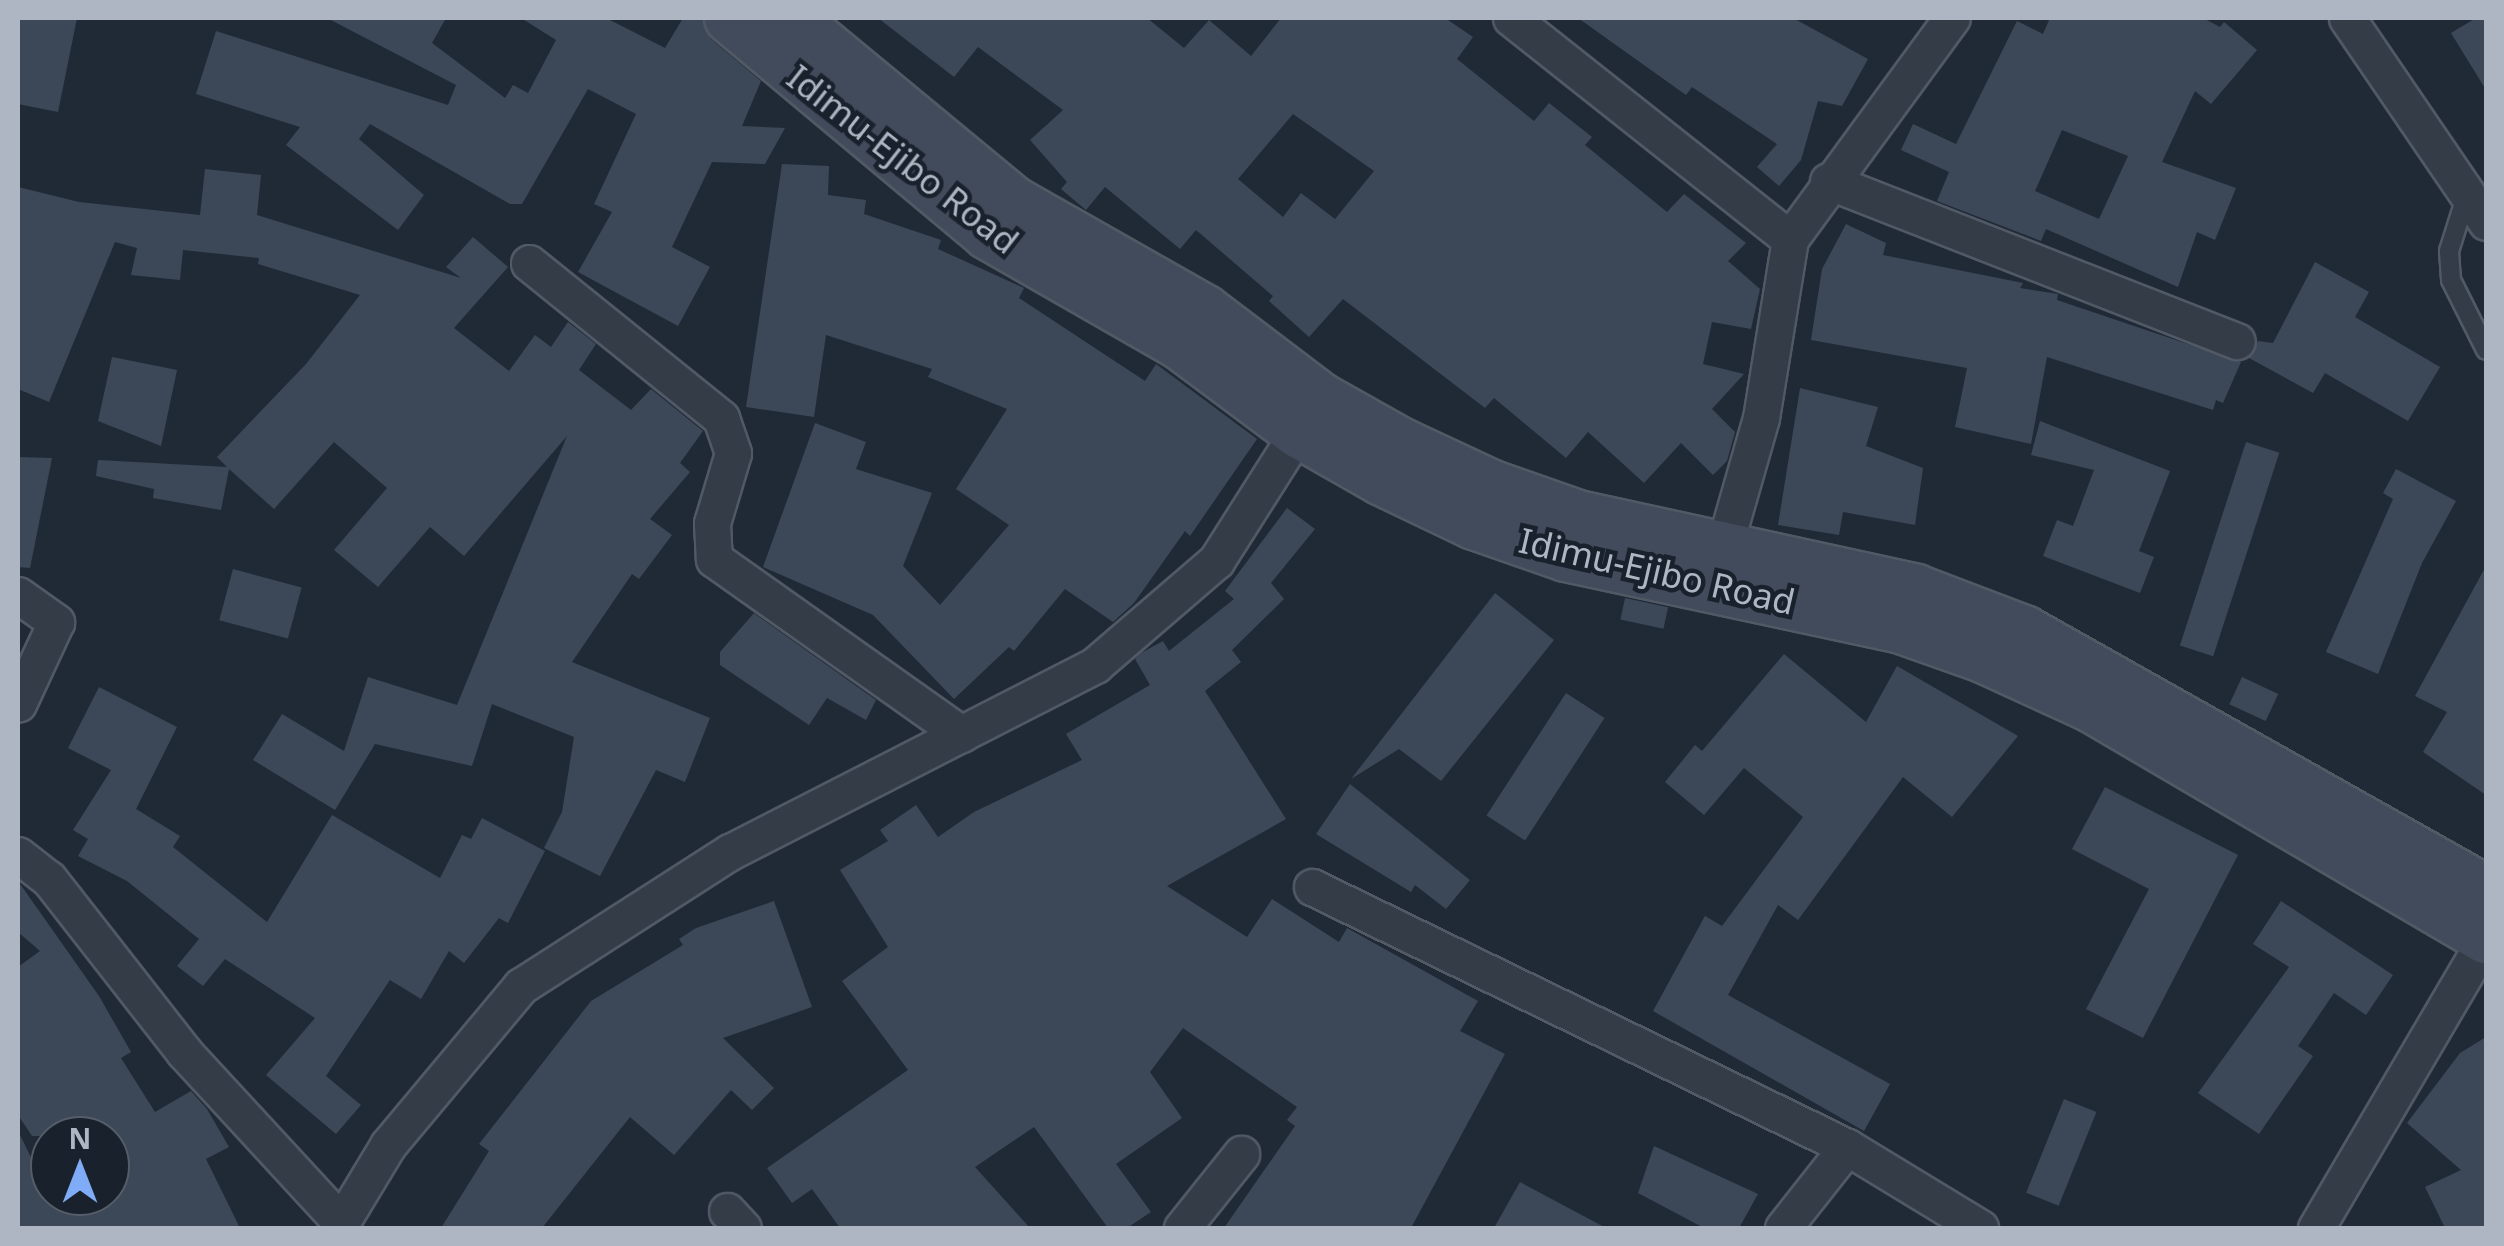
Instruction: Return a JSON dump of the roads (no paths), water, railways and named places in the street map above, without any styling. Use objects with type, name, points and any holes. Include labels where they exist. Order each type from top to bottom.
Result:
[{"type":"main road","name":"Idimu-Ejibo Road","points":[[730,18],[988,234],[1180,344],[1298,432],[1474,524],[1566,556],[1898,627],[1982,657],[2092,707],[2486,938]]},
{"type":"main road","name":"Idimu-Ejibo Road","points":[[791,18],[1012,200],[1204,310],[1320,398],[1369,425],[1490,485],[1578,516],[1916,590],[2024,631],[2486,891]]},
{"type":"street","points":[[1511,18],[1790,239]]},
{"type":"street","points":[[1724,547],[1761,418],[1790,239],[1828,181],[1952,18]]},
{"type":"street","points":[[2347,18],[2477,208]]},
{"type":"street","points":[[1828,181],[2236,341]]},
{"type":"street","points":[[529,263],[722,418],[733,453],[712,523],[714,559],[961,734]]},
{"type":"street","points":[[18,855],[50,879],[184,1052],[340,1225],[388,1145],[521,986],[730,852],[1094,665],[1216,561],[1298,432]]},
{"type":"street","points":[[18,595],[56,622],[18,704]]},
{"type":"street","points":[[1312,886],[1847,1148],[1980,1228]]},
{"type":"street","points":[[2331,1221],[2486,938]]},
{"type":"street","points":[[1783,1228],[1847,1148]]},
{"type":"street","points":[[1182,1228],[1241,1154]]},
{"type":"lane","points":[[2477,208],[2449,251],[2452,280],[2486,350]]}]
